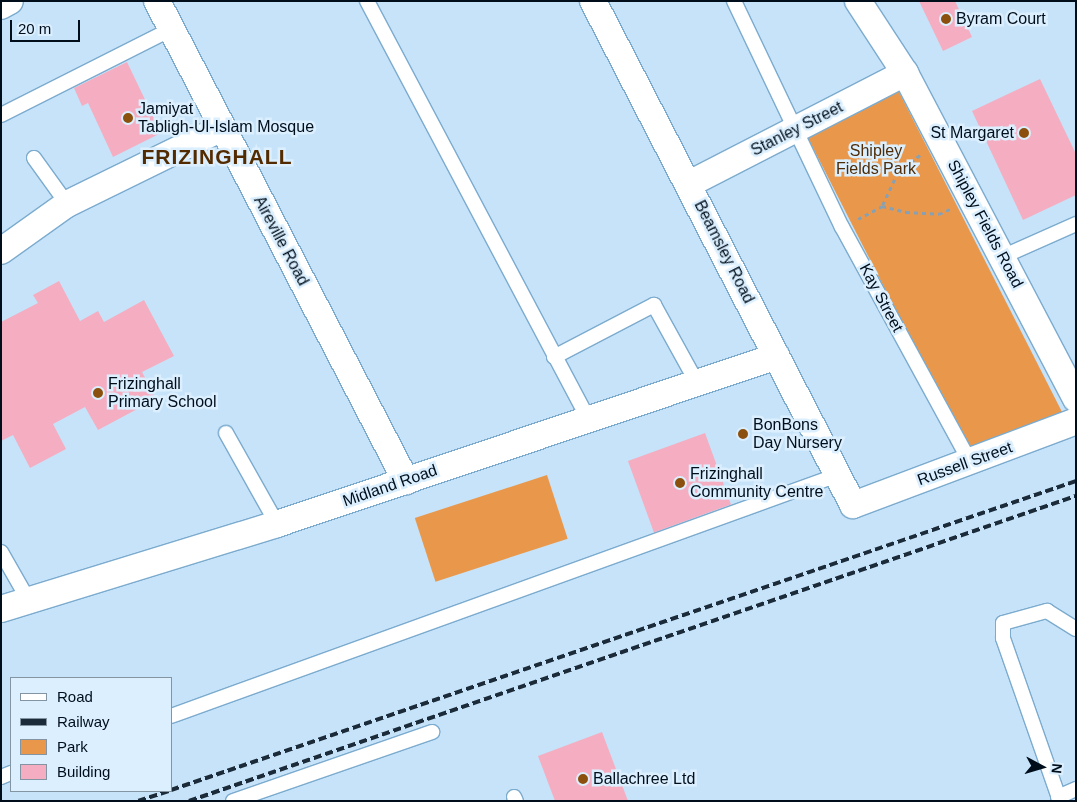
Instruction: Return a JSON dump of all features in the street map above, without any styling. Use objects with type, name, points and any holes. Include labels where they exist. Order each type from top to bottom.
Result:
[{"type":"street","points":[[1,6],[10,1]]},
{"type":"street","name":"Aireville Road","points":[[157,1],[406,481]]},
{"type":"street","name":"Beamsley Road","points":[[593,1],[853,504]]},
{"type":"street","name":"Shipley Fields Road","points":[[858,1],[905,73],[1004,256],[1076,399]]},
{"type":"street","name":"Stanley Street","points":[[689,184],[905,73]]},
{"type":"street","points":[[1,250],[67,204],[222,128]]},
{"type":"street","name":"Midland Road","points":[[1,609],[277,524],[777,356]]},
{"type":"street","name":"Russell Street","points":[[853,504],[971,464],[1076,421]]},
{"type":"lane","points":[[367,1],[588,419]]},
{"type":"lane","name":"Kay Street","points":[[734,1],[842,227],[971,464]]},
{"type":"lane","points":[[1,115],[171,29]]},
{"type":"lane","points":[[34,158],[67,204]]},
{"type":"lane","points":[[1004,256],[1076,224]]},
{"type":"lane","points":[[554,357],[654,304],[697,383]]},
{"type":"lane","points":[[226,434],[277,524]]},
{"type":"lane","points":[[172,716],[838,475]]},
{"type":"lane","points":[[1,552],[29,601]]},
{"type":"lane","points":[[1076,629],[1047,611],[1003,622],[1003,638],[1059,799],[1076,789]]},
{"type":"lane","points":[[233,801],[432,732]]},
{"type":"path","points":[[882,206],[898,172],[940,140]]},
{"type":"path","points":[[842,227],[882,206],[939,214],[972,200]]},
{"type":"green space","name":"Shipley Fields Park","points":[[898,90],[1063,413],[972,460],[807,136]]},
{"type":"green space","points":[[547,475],[568,539],[436,582],[415,518]]},
{"type":"building","name":"Byram Court","points":[[919,1],[955,1],[972,37],[943,51]]},
{"type":"building","name":"Jamiyat Tabligh-Ul-Islam Mosque","points":[[127,62],[161,133],[113,157],[88,103],[82,106],[74,88]]},
{"type":"building","name":"St Margaret","points":[[1040,79],[1076,154],[1076,195],[1023,220],[972,111]]},
{"type":"building","points":[[59,281],[80,321],[98,311],[104,322],[144,300],[174,356],[142,372],[156,399],[98,430],[85,407],[53,424],[66,449],[30,468],[13,435],[1,441],[1,322],[38,303],[33,295]]},
{"type":"building","name":"Frizinghall Community Centre","points":[[705,433],[731,504],[654,532],[628,461]]},
{"type":"building","name":"Ballachree Ltd","points":[[602,732],[628,801],[555,801],[538,756]]},
{"type":"railway","points":[[172,790],[1076,481]]},
{"type":"railway","points":[[189,801],[1076,496]]},
{"type":"railway","points":[[138,801],[166,792]]},
{"type":"place","name":"Byram Court","points":[[946,19]]},
{"type":"place","name":"Jamiyat Tabligh-Ul-Islam Mosque","points":[[128,118]]},
{"type":"place","name":"St Margaret","points":[[1024,133]]},
{"type":"place","name":"Frizinghall Primary School","points":[[98,393]]},
{"type":"place","name":"BonBons Day Nursery","points":[[743,434]]},
{"type":"place","name":"Frizinghall Community Centre","points":[[680,483]]},
{"type":"place","name":"Ballachree Ltd","points":[[583,779]]},
{"type":"district","name":"FRIZINGHALL","points":[[217,157]]}]
